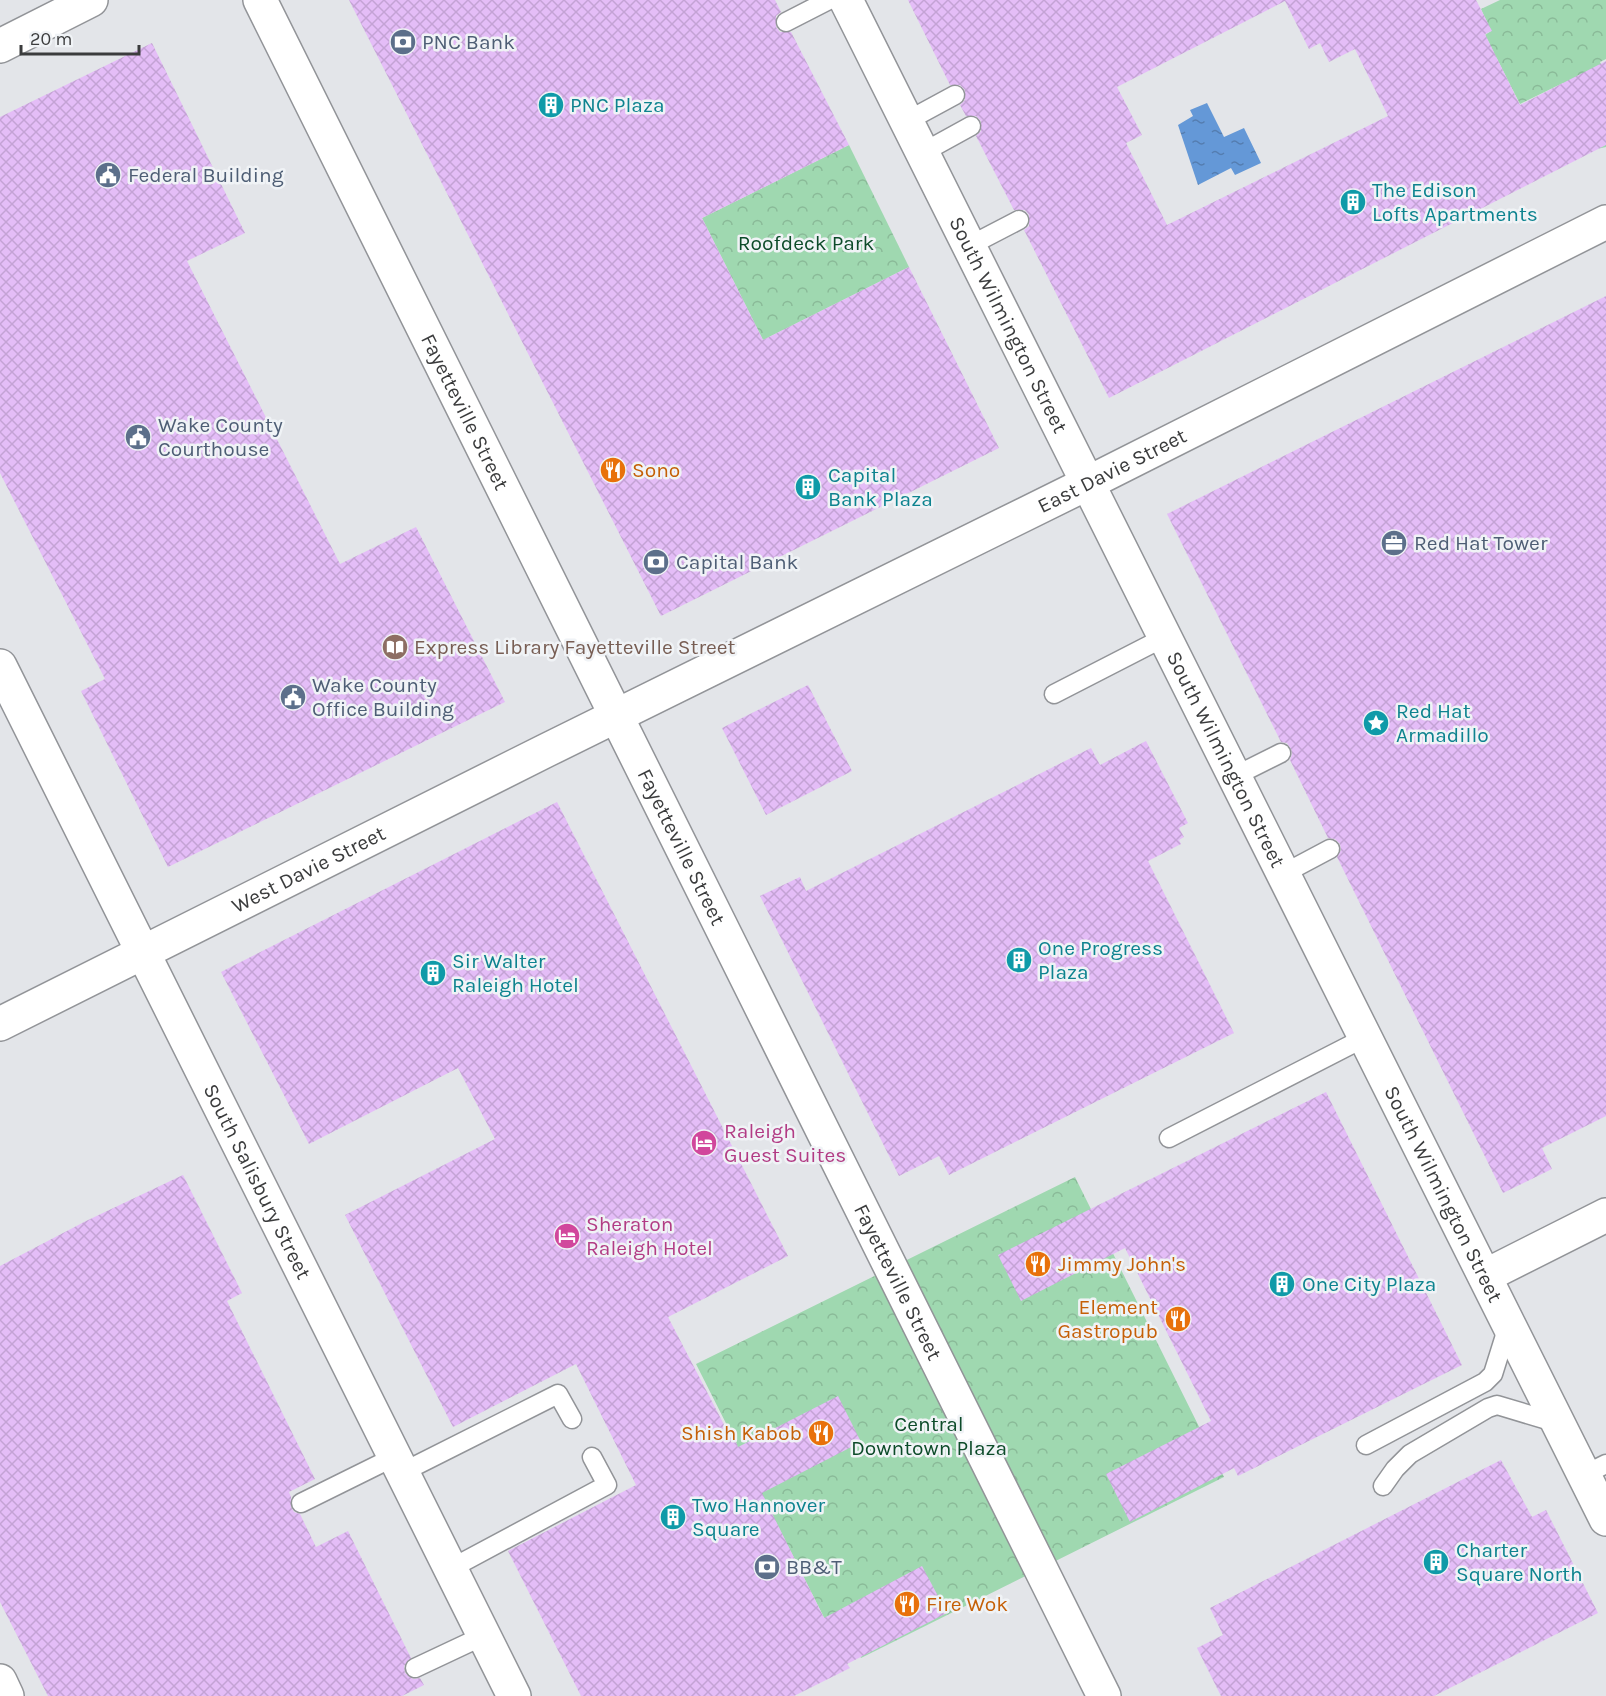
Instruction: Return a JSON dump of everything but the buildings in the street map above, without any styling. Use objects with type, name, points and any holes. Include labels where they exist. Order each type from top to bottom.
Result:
[{"type":"street","points":[[0,46],[90,0]]},
{"type":"street","name":"Fayetteville Street","points":[[260,0],[1104,1696]]},
{"type":"street","name":"South Wilmington Street","points":[[846,0],[1557,1423],[1595,1470],[1606,1519]]},
{"type":"street","name":"East Davie Street","points":[[616,717],[1606,222]]},
{"type":"street","name":"South Salisbury Street","points":[[0,666],[513,1696]]},
{"type":"street","name":"West Davie Street","points":[[0,1024],[616,717]]},
{"type":"street","points":[[1485,1276],[1606,1215]]},
{"type":"street","points":[[0,1682],[8,1696]]},
{"type":"lane","points":[[786,22],[829,0]]},
{"type":"lane","points":[[907,121],[955,95]]},
{"type":"lane","points":[[922,153],[971,126]]},
{"type":"lane","points":[[969,246],[1019,220]]},
{"type":"lane","points":[[1053,694],[1165,638]]},
{"type":"lane","points":[[1237,779],[1283,757]]},
{"type":"lane","points":[[1283,874],[1330,849]]},
{"type":"lane","points":[[1169,1138],[1364,1038]]},
{"type":"lane","points":[[1366,1445],[1485,1382],[1493,1374],[1508,1323]]},
{"type":"lane","points":[[301,1503],[398,1465],[558,1394],[572,1419]]},
{"type":"lane","points":[[1383,1486],[1395,1468],[1410,1454],[1488,1408],[1497,1405],[1557,1423]]},
{"type":"lane","points":[[450,1569],[607,1485],[592,1457]]},
{"type":"lane","points":[[416,1668],[483,1636]]},
{"type":"green space","points":[[1500,0],[1606,0],[1606,59],[1600,62],[1606,73],[1606,147],[1597,149],[1563,83],[1520,104],[1485,35],[1491,31],[1481,9]]},
{"type":"green space","name":"Roofdeck Park","points":[[849,145],[909,267],[763,340],[702,218]]},
{"type":"green space","name":"Central Downtown Plaza","points":[[1075,1177],[1224,1477],[861,1658],[854,1645],[841,1651],[696,1364]]},
{"type":"water","points":[[1207,103],[1224,137],[1244,128],[1261,163],[1235,175],[1231,168],[1198,185],[1178,125],[1193,116],[1190,110]]},
{"type":"place","name":"PNC Bank","points":[[403,42]]},
{"type":"place","name":"PNC Plaza","points":[[551,105]]},
{"type":"place","name":"Federal Building","points":[[108,175]]},
{"type":"place","name":"The Edison Lofts Apartments","points":[[1353,202]]},
{"type":"place","name":"Wake County Courthouse","points":[[138,437]]},
{"type":"place","name":"Sono","points":[[613,470]]},
{"type":"place","name":"Capital Bank Plaza","points":[[808,487]]},
{"type":"place","name":"Red Hat Tower","points":[[1394,543]]},
{"type":"place","name":"Capital Bank","points":[[656,562]]},
{"type":"place","name":"Express Library Fayetteville Street","points":[[395,647]]},
{"type":"place","name":"Wake County Office Building","points":[[293,697]]},
{"type":"place","name":"Red Hat Armadillo","points":[[1376,723]]},
{"type":"place","name":"One Progress Plaza","points":[[1019,960]]},
{"type":"place","name":"Sir Walter Raleigh Hotel","points":[[433,973]]},
{"type":"place","name":"Raleigh Guest Suites","points":[[704,1143]]},
{"type":"place","name":"Sheraton Raleigh Hotel","points":[[567,1236]]},
{"type":"place","name":"Jimmy John's","points":[[1038,1264]]},
{"type":"place","name":"One City Plaza","points":[[1282,1284]]},
{"type":"place","name":"Element Gastropub","points":[[1178,1319]]},
{"type":"place","name":"Shish Kabob","points":[[821,1433]]},
{"type":"place","name":"Two Hannover Square","points":[[673,1517]]},
{"type":"place","name":"Charter Square North","points":[[1436,1562]]},
{"type":"place","name":"BB&T","points":[[767,1567]]},
{"type":"place","name":"Fire Wok","points":[[907,1604]]}]
